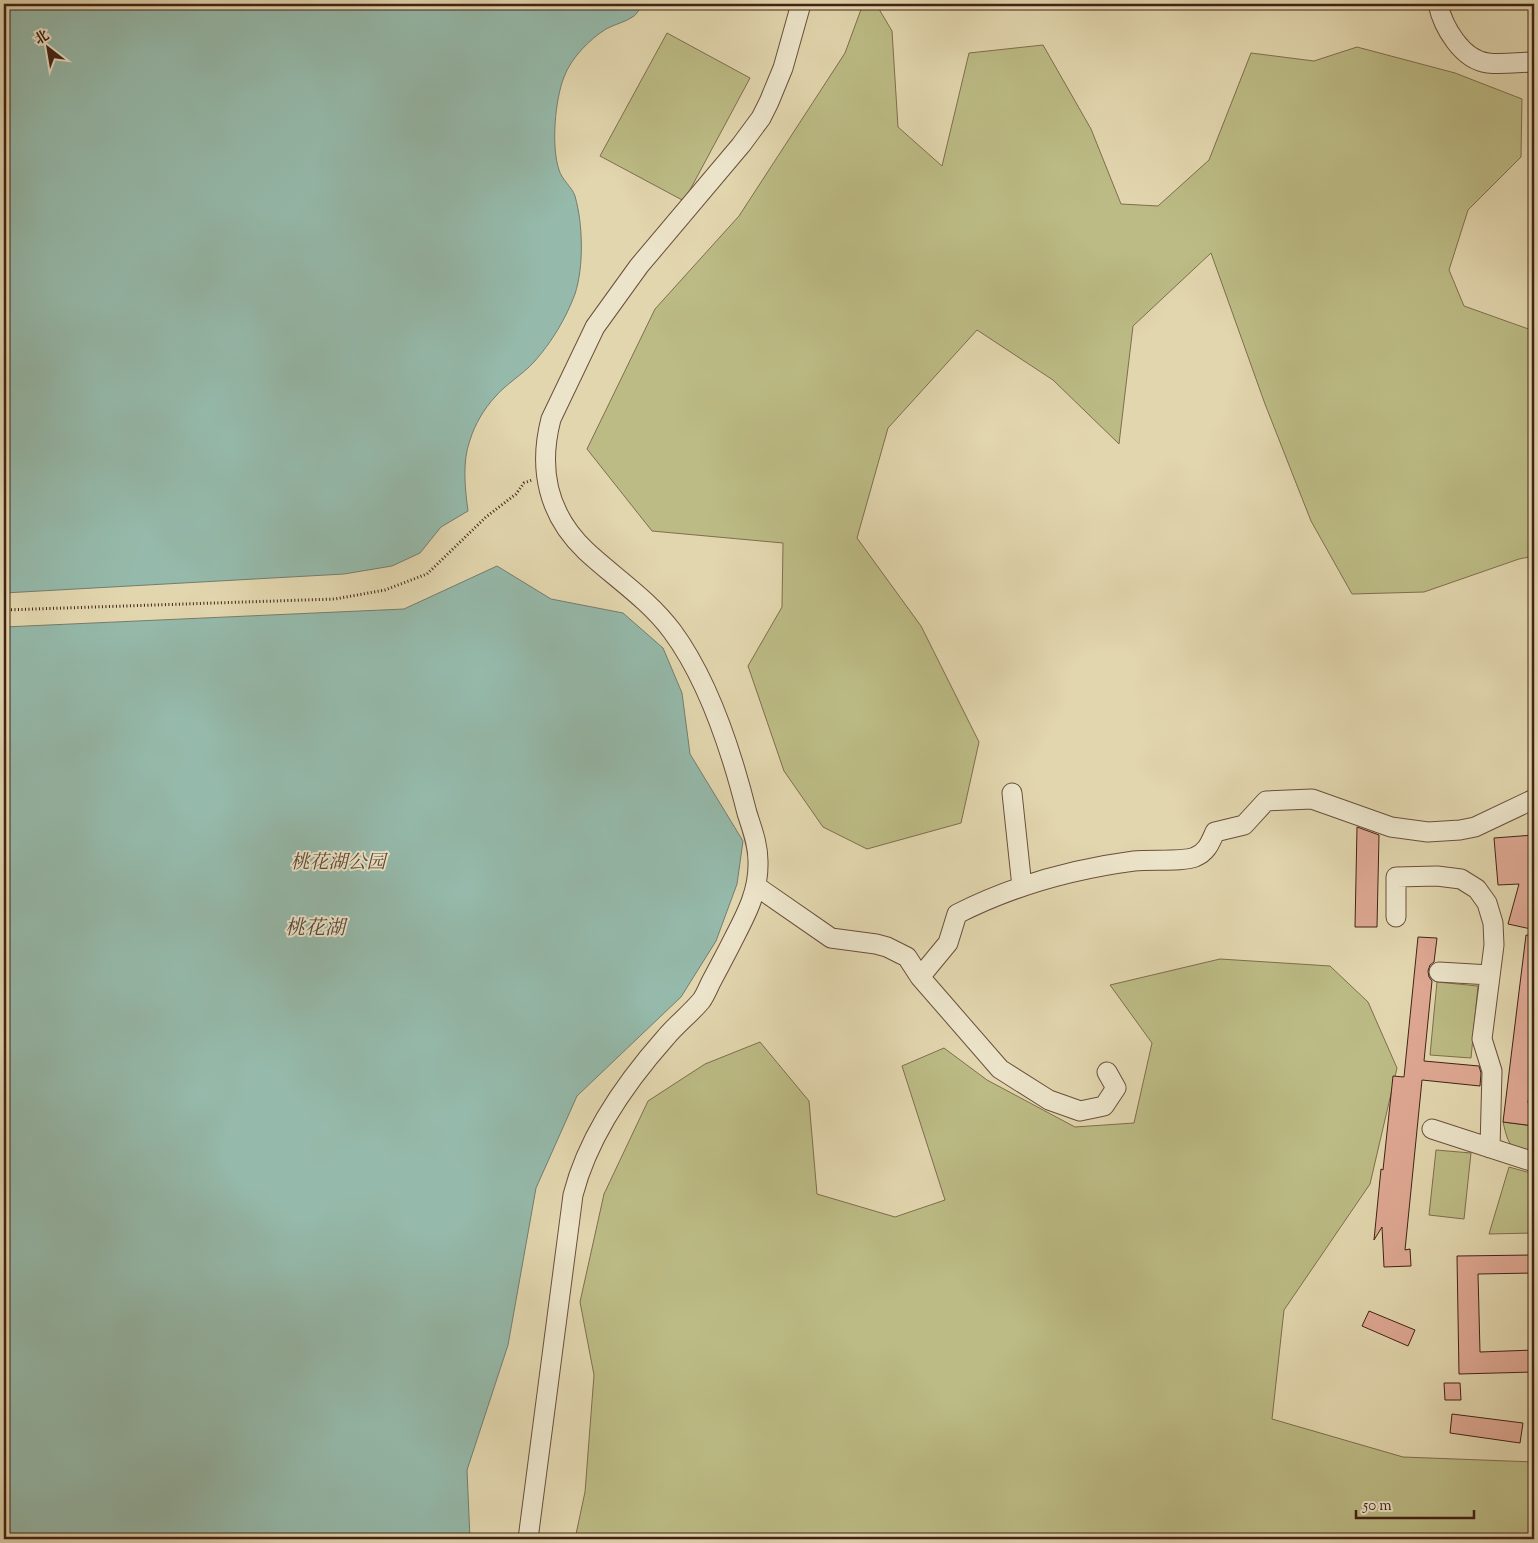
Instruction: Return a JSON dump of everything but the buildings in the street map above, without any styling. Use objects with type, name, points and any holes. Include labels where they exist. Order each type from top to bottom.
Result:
[{"type":"street","points":[[528,1539],[573,1195],[582,1163],[630,1082],[666,1037],[702,1000],[750,908],[756,886],[758,861],[757,848],[734,762],[695,669],[681,644],[655,611],[576,540],[558,514],[547,483],[545,451],[551,419],[595,327],[639,266],[741,146],[761,118],[777,85],[801,4]]},
{"type":"street","points":[[1438,4],[1444,24],[1450,35],[1466,52],[1486,63],[1534,62]]},
{"type":"street","points":[[1012,793],[1022,887]]},
{"type":"street","points":[[920,976],[948,943],[956,914],[985,900],[1059,876],[1135,861],[1193,858],[1206,851],[1215,832],[1244,825],[1266,801],[1312,799],[1391,826],[1428,832],[1452,831],[1475,827],[1534,799]]},
{"type":"street","points":[[1396,917],[1396,878],[1437,876],[1461,879],[1476,889],[1487,903],[1493,923],[1494,945],[1482,1039],[1492,1071],[1490,1148]]},
{"type":"street","points":[[756,886],[831,938],[876,944],[897,951],[907,957],[920,976],[1000,1070],[1049,1100],[1080,1111],[1104,1106],[1116,1088],[1106,1072]]},
{"type":"street","points":[[1440,972],[1490,975]]},
{"type":"street","points":[[1432,1129],[1534,1162]]},
{"type":"path","points":[[4,610],[335,600],[385,590],[427,574],[486,517],[516,494],[524,483],[536,479],[547,483]]},
{"type":"shaded area","points":[[863,4],[876,4],[892,31],[898,127],[942,166],[969,53],[1043,45],[1091,129],[1121,204],[1158,206],[1209,160],[1251,53],[1314,61],[1357,47],[1455,73],[1522,99],[1521,157],[1468,210],[1449,270],[1464,306],[1534,331],[1534,556],[1519,559],[1424,592],[1352,594],[1311,521],[1265,404],[1211,253],[1133,326],[1119,444],[1053,380],[977,330],[888,428],[857,538],[921,626],[979,742],[961,823],[867,849],[823,827],[784,771],[748,666],[782,607],[783,543],[652,531],[587,449],[655,309],[739,216],[845,53]]},
{"type":"shaded area","points":[[667,33],[750,78],[684,201],[600,156]]},
{"type":"shaded area","points":[[1220,959],[1330,966],[1368,1002],[1397,1068],[1370,1184],[1284,1310],[1272,1419],[1403,1457],[1534,1462],[1534,1539],[575,1539],[585,1492],[594,1375],[580,1302],[604,1194],[648,1101],[705,1064],[760,1042],[809,1101],[817,1194],[895,1217],[945,1200],[902,1066],[944,1048],[987,1080],[1075,1127],[1134,1123],[1152,1043],[1110,985]]},
{"type":"shaded area","points":[[1437,982],[1478,986],[1471,1058],[1430,1055]]},
{"type":"shaded area","points":[[1503,1122],[1534,1126],[1534,1156],[1520,1151],[1509,1142]]},
{"type":"shaded area","points":[[1436,1150],[1471,1153],[1464,1219],[1429,1215]]},
{"type":"shaded area","points":[[1509,1167],[1534,1174],[1534,1233],[1489,1234]]},
{"type":"water","points":[[4,4],[642,4],[634,16],[606,29],[576,56],[564,77],[558,98],[555,123],[557,160],[560,174],[575,196],[580,219],[581,258],[575,294],[558,330],[541,354],[529,367],[499,392],[477,423],[467,448],[465,466],[468,511],[441,527],[420,553],[392,566],[344,574],[4,593]]},
{"type":"water","name":"桃花湖","points":[[497,566],[551,599],[623,613],[663,648],[682,693],[690,754],[743,841],[737,884],[716,941],[681,997],[577,1096],[536,1188],[508,1345],[467,1470],[470,1539],[4,1539],[4,627],[404,609]]},
{"type":"park label","name":"桃花湖公园","points":[[338,861]]}]
